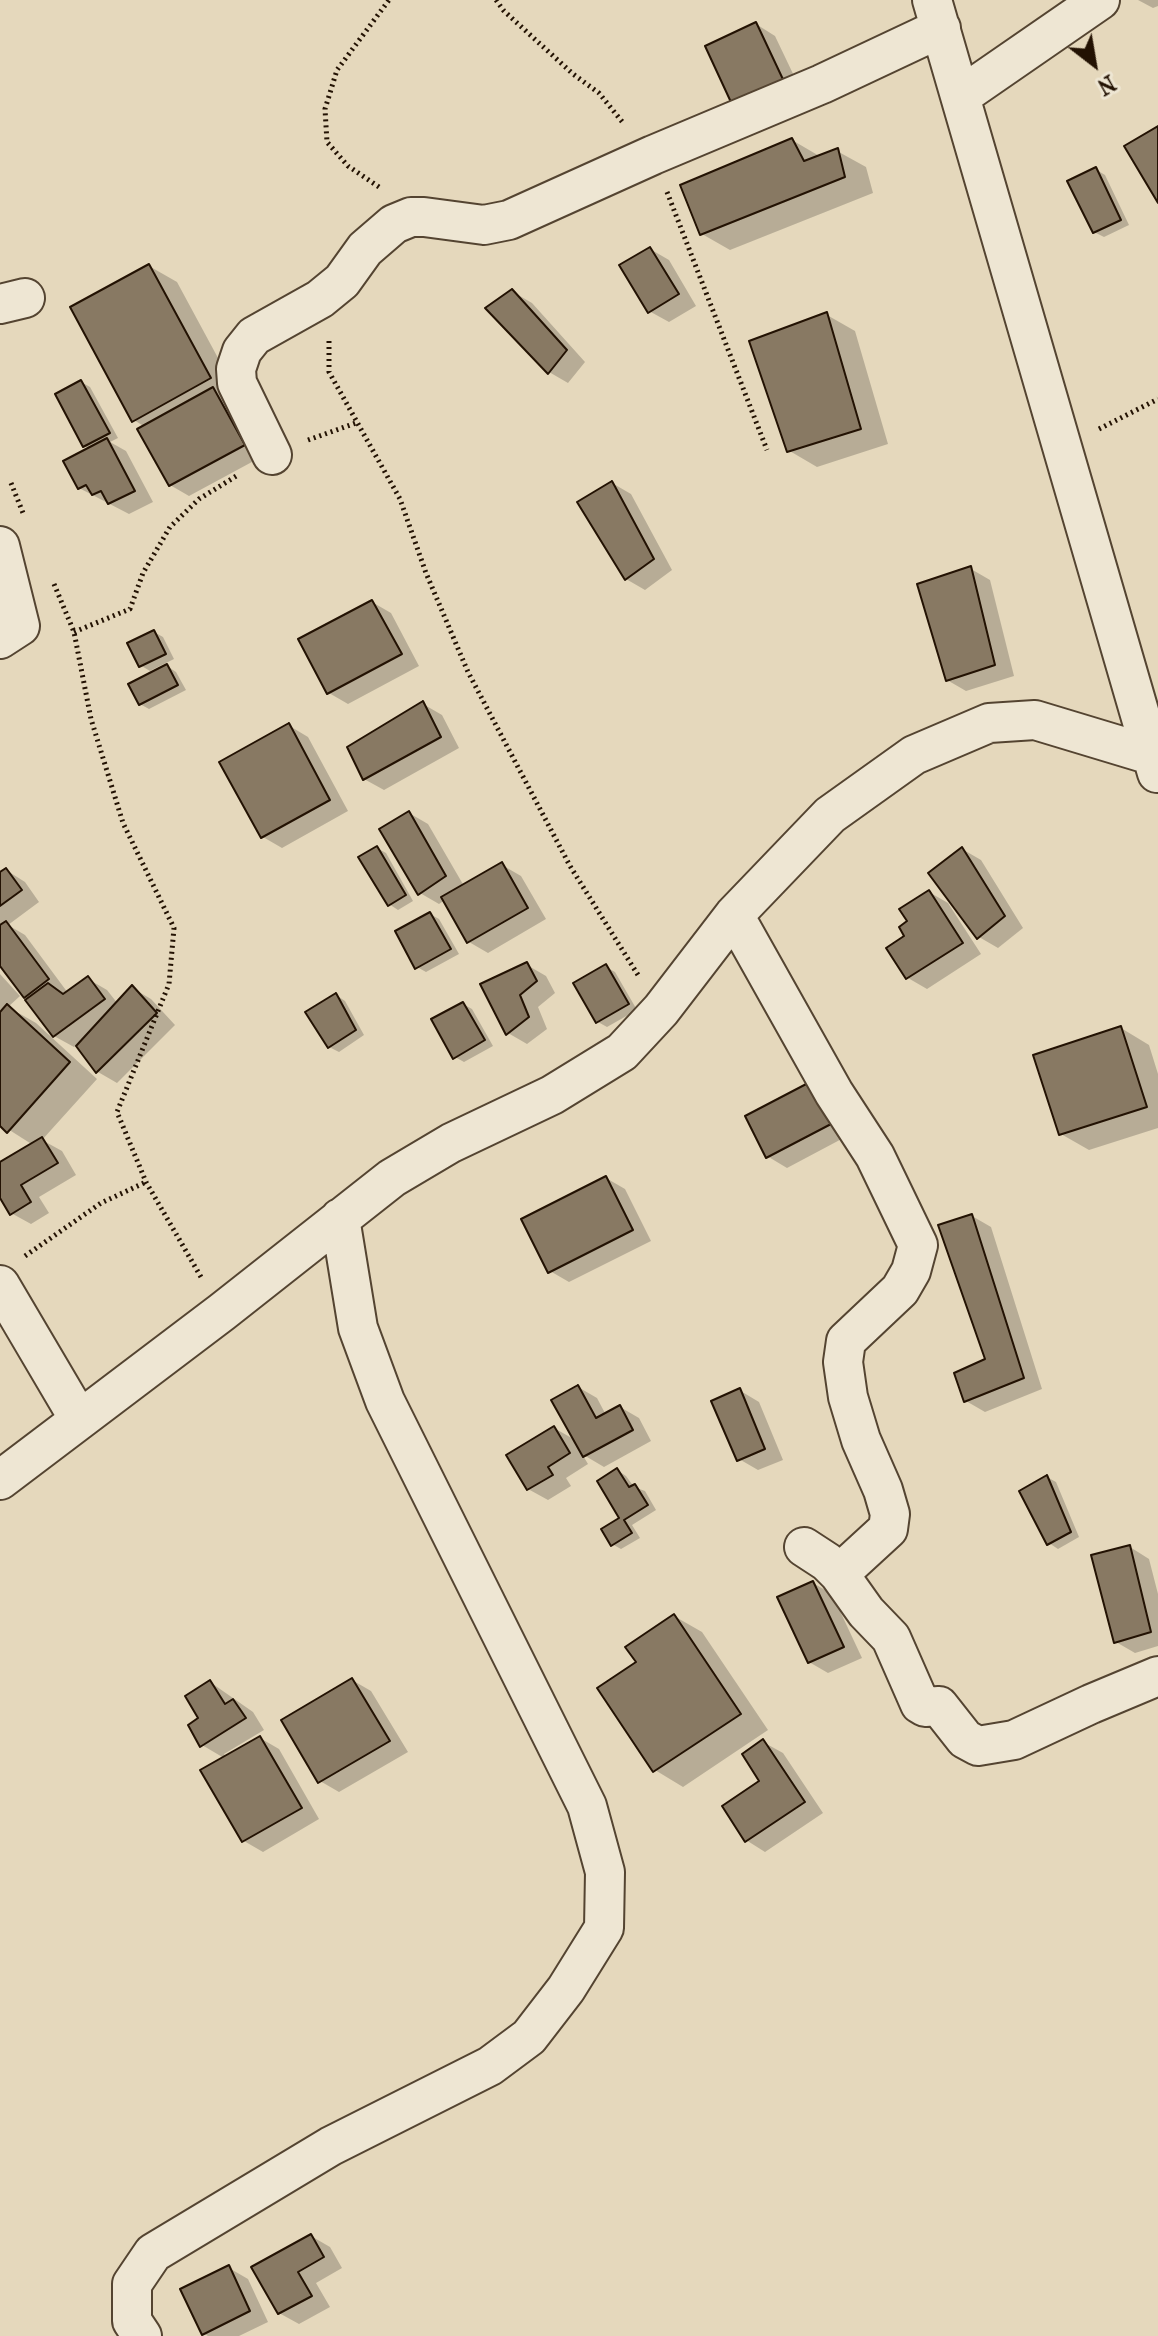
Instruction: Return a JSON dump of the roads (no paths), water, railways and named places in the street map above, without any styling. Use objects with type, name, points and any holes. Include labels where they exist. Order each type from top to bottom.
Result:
[{"type":"street","points":[[961,96],[1100,0]]},
{"type":"street","points":[[272,455],[237,383],[236,369],[242,351],[254,336],[320,299],[342,281],[376,238],[394,224],[411,217],[435,217],[484,225],[509,220],[822,84],[937,14],[1155,765]]},
{"type":"street","points":[[0,639],[20,626],[14,536]]},
{"type":"street","points":[[0,1480],[222,1312],[392,1178],[451,1143],[552,1095],[622,1052],[661,1010],[734,915],[830,815],[914,755],[989,723],[1035,720],[1155,765]]},
{"type":"street","points":[[734,915],[834,1093],[875,1156],[918,1245],[911,1271],[900,1290],[846,1341],[843,1362],[848,1397],[890,1514],[888,1529],[839,1574]]},
{"type":"street","points":[[142,2336],[132,2321],[132,2284],[153,2253],[331,2146],[490,2066],[529,2037],[566,1989],[604,1928],[605,1872],[587,1806],[385,1401],[358,1328],[340,1218]]},
{"type":"street","points":[[9,1273],[79,1419]]},
{"type":"street","points":[[804,1547],[839,1574],[866,1612],[891,1638],[920,1704],[925,1707],[939,1706],[965,1739],[978,1746],[1014,1740],[1158,1676]]}]
